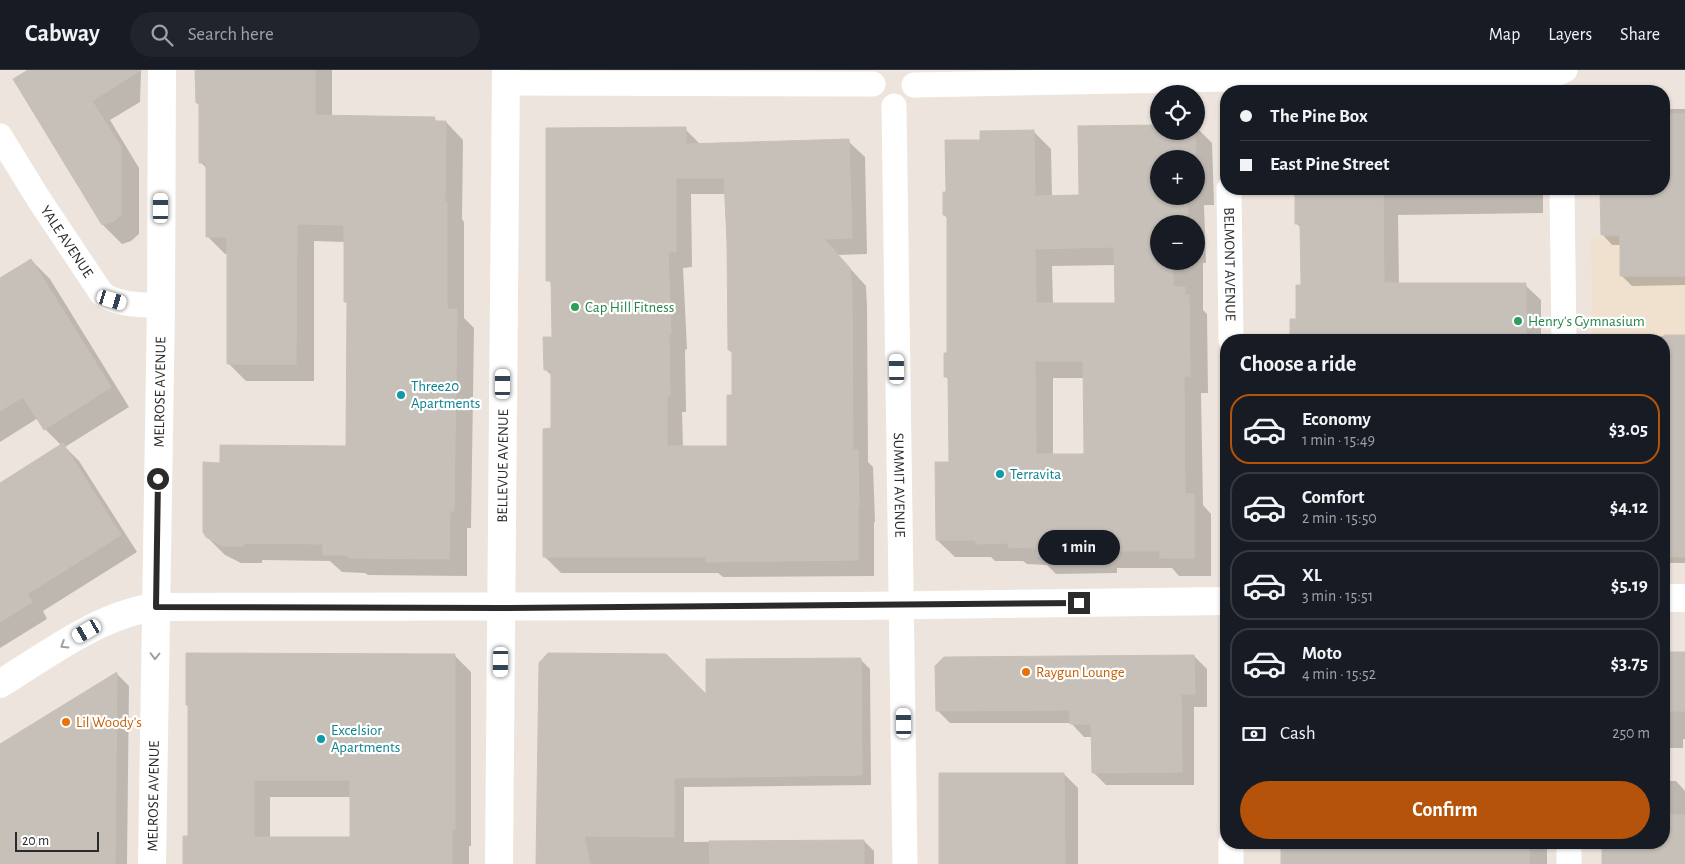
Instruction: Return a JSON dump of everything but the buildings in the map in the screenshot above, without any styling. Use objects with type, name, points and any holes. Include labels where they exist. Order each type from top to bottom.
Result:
[{"type":"street","name":"MELROSE AVENUE","points":[[152,864],[161,306],[162,70]]},
{"type":"street","points":[[506,76],[877,77],[877,98],[882,103],[894,106],[902,104],[912,95],[910,78],[1228,80],[1532,79],[1564,76]]},
{"type":"street","name":"BELLEVUE AVENUE","points":[[499,864],[506,76]]},
{"type":"street","name":"SUMMIT AVENUE","points":[[894,106],[905,864]]},
{"type":"street","name":"YALE AVENUE","points":[[0,136],[38,198],[102,294],[123,304],[161,306]]},
{"type":"street","name":"BELMONT AVENUE","points":[[1229,195],[1231,334]]},
{"type":"street","points":[[1562,195],[1564,334]]},
{"type":"street","points":[[1670,598],[1685,598]]},
{"type":"street","points":[[0,684],[97,625],[120,615],[156,607],[502,608],[1220,601]]},
{"type":"street","points":[[1231,849],[1231,864]]},
{"type":"street","points":[[1569,849],[1569,864]]},
{"type":"shaded area","points":[[1591,237],[1685,237],[1685,562],[1670,562],[1670,334],[1592,334]]},
{"type":"place","name":"Cap Hill Fitness","points":[[575,307]]},
{"type":"place","name":"Henry's Gymnasium","points":[[1518,321]]},
{"type":"place","name":"Three20 Apartments","points":[[401,395]]},
{"type":"place","name":"Terravita","points":[[1000,474]]},
{"type":"place","name":"Raygun Lounge","points":[[1026,672]]},
{"type":"place","name":"Lil Woody's","points":[[66,722]]},
{"type":"place","name":"Excelsior Apartments","points":[[321,739]]},
{"type":"route","points":[[158,479],[156,607],[502,608],[1079,603]]}]
